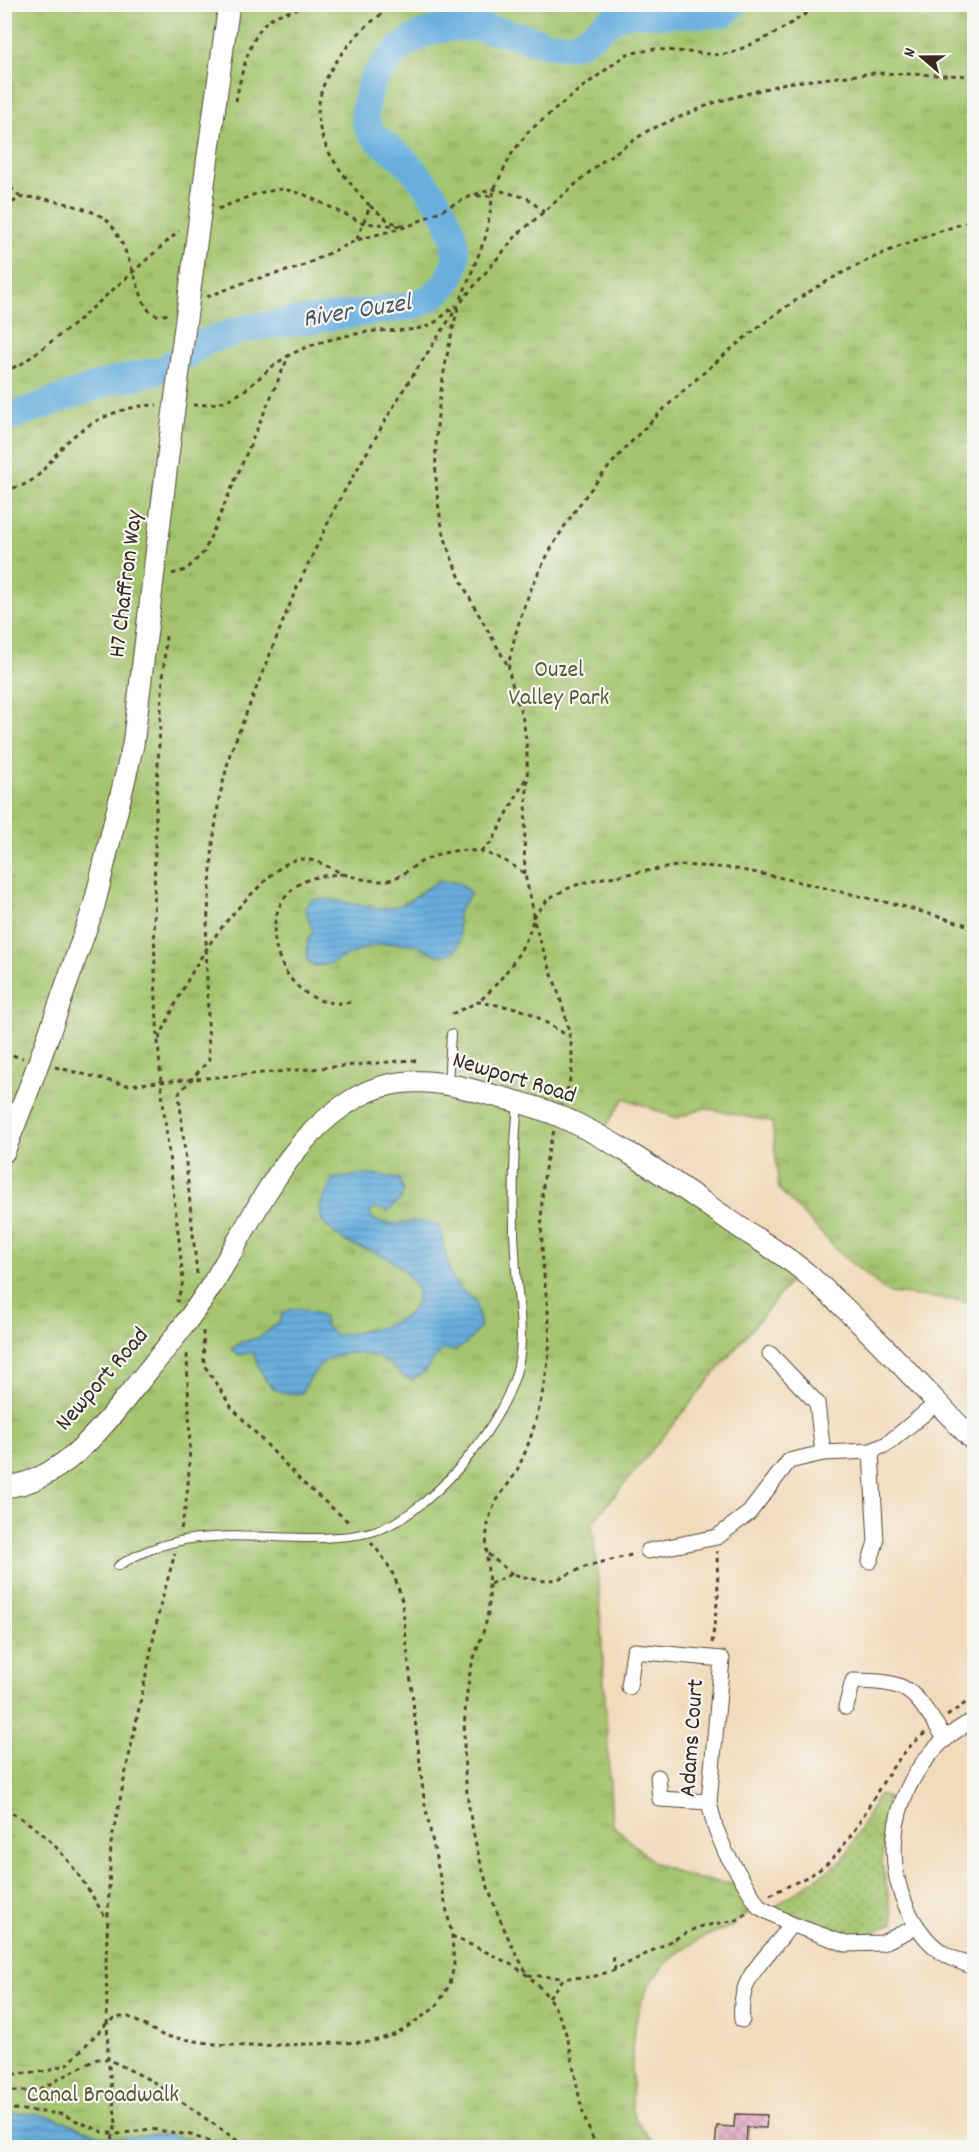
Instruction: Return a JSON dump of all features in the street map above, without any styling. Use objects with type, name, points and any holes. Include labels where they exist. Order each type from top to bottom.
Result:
[{"type":"street","name":"H7 Chaffron Way","points":[[4,1152],[94,906],[133,745],[170,439],[229,4]]},
{"type":"street","name":"Newport Road","points":[[4,1487],[36,1478],[59,1465],[96,1435],[200,1304],[266,1191],[292,1155],[328,1119],[359,1096],[407,1081],[448,1083],[518,1102],[559,1116],[634,1156],[803,1270],[850,1314],[975,1441]]},
{"type":"street","points":[[770,1354],[816,1403],[823,1453]]},
{"type":"street","points":[[648,1551],[717,1537],[749,1513],[789,1461],[823,1453],[871,1451],[887,1444],[937,1403]]},
{"type":"street","points":[[870,1561],[876,1542],[871,1451]]},
{"type":"street","name":"Adams Court","points":[[629,1687],[634,1652],[722,1659],[709,1802],[715,1827],[726,1853],[759,1907]]},
{"type":"street","points":[[846,1707],[853,1681],[887,1681],[905,1688],[916,1696],[946,1739]]},
{"type":"street","points":[[975,1720],[946,1739],[921,1767],[905,1792],[895,1825],[892,1855],[900,1892],[916,1927],[941,1952],[975,1967]]},
{"type":"street","points":[[658,1777],[660,1798],[709,1802]]},
{"type":"street","points":[[759,1907],[792,1924],[846,1944],[866,1946],[882,1944],[916,1927]]},
{"type":"street","points":[[742,2020],[740,2005],[744,1990],[758,1962],[779,1943],[792,1924]]},
{"type":"lane","points":[[448,1083],[451,1034]]},
{"type":"lane","points":[[118,1566],[155,1546],[178,1540],[252,1534],[301,1538],[363,1534],[383,1528],[407,1516],[430,1499],[473,1449],[499,1413],[511,1390],[519,1361],[520,1324],[513,1181],[518,1102]]},
{"type":"path","points":[[235,105],[241,76],[257,34],[272,17],[306,4]]},
{"type":"path","points":[[398,4],[379,15],[352,39],[327,76],[319,95],[319,128],[328,154],[370,206],[390,222],[409,226],[473,195],[494,189],[528,198],[544,212]]},
{"type":"path","points":[[597,2148],[581,2107],[572,2049],[564,2022],[549,1997],[528,1975],[497,1914],[473,1831],[467,1776],[464,1717],[470,1670],[485,1632],[490,1584],[488,1527],[491,1511],[509,1484],[523,1456],[537,1413],[548,1360],[549,1333],[542,1253],[543,1204],[548,1150],[572,1070],[563,1010],[533,917],[525,874],[528,775],[523,722],[508,666],[461,580],[444,536],[437,501],[435,453],[444,367],[460,303],[486,236],[494,189],[512,153],[529,131],[627,54],[656,48],[720,55],[734,52],[772,35],[822,4]]},
{"type":"path","points":[[950,4],[975,8]]},
{"type":"path","points":[[4,2075],[48,2071],[69,2063],[108,2022],[118,2017],[129,2017],[164,2036],[215,2044],[370,2042],[384,2039],[422,2018],[445,1995],[454,1965],[453,1936],[424,1800],[399,1584],[389,1565],[363,1534],[303,1483],[232,1408],[204,1365],[179,1093],[209,1060],[206,948],[213,843],[219,799],[230,754],[294,594],[337,504],[402,392],[460,303],[517,235],[600,163],[650,130],[713,103],[786,83],[875,73],[975,76]]},
{"type":"path","points":[[4,181],[21,198]]},
{"type":"path","points":[[473,195],[493,196]]},
{"type":"path","points":[[357,240],[370,206]]},
{"type":"path","points":[[508,666],[531,595],[565,525],[612,460],[681,393],[736,345],[809,292],[891,250],[975,220]]},
{"type":"path","points":[[183,405],[215,405],[238,397],[265,372],[289,355],[320,343],[356,334],[405,330],[431,324],[460,303]]},
{"type":"path","points":[[172,564],[171,575],[186,570],[204,552],[289,355]]},
{"type":"path","points":[[4,489],[29,484],[66,443],[105,416],[152,405],[162,405]]},
{"type":"path","points":[[110,2148],[116,2123],[108,2059],[106,1918],[111,1843],[160,1607],[189,1488],[192,1450],[186,1323],[177,1305],[183,1282],[158,1041],[154,855],[166,635]]},
{"type":"path","points":[[481,851],[492,842],[528,775]]},
{"type":"path","points":[[158,1041],[191,972],[226,920],[274,873],[289,862],[300,859],[313,861],[343,873],[373,881],[399,876],[435,856],[481,851],[502,857],[525,874]]},
{"type":"path","points":[[452,1014],[478,1002],[490,993],[511,966],[533,917],[549,898],[573,886],[597,879],[683,865],[731,868],[902,906],[975,927]]},
{"type":"path","points":[[343,873],[312,878],[291,891],[278,914],[276,930],[284,972],[300,990],[310,998],[326,1003],[350,1002]]},
{"type":"path","points":[[478,1002],[524,1011],[568,1036]]},
{"type":"path","points":[[4,1053],[26,1059]]},
{"type":"path","points":[[46,1065],[126,1085],[412,1060],[421,1063]]},
{"type":"path","points":[[710,1658],[718,1595],[717,1537]]},
{"type":"path","points":[[488,1553],[512,1574],[542,1581],[558,1579],[587,1566],[648,1551]]},
{"type":"path","points":[[490,1584],[512,1574]]},
{"type":"path","points":[[453,1936],[528,1975],[564,1978],[592,1977],[615,1970],[698,1927],[736,1920],[759,1907],[770,1895],[832,1860],[856,1829],[886,1774],[910,1744],[975,1697]]},
{"type":"path","points":[[4,1809],[34,1827],[61,1850],[80,1875],[106,1918]]},
{"type":"path","points":[[613,1957],[615,1970]]},
{"type":"path","points":[[549,1997],[564,1978]]},
{"type":"path","points":[[4,2091],[36,2091],[97,2059],[108,2059],[152,2081],[248,2148]]},
{"type":"path","points":[[4,2108],[61,2114],[104,2132],[118,2134],[150,2129],[174,2132],[227,2148]]},
{"type":"green space","name":"Ouzel Valley Park","points":[[10,5],[974,5],[974,1302],[889,1293],[843,1256],[779,1189],[772,1122],[705,1108],[676,1118],[624,1098],[600,1136],[803,1270],[790,1282],[592,1523],[599,1590],[612,1824],[653,1862],[688,1877],[744,1886],[759,1907],[737,1920],[734,1926],[708,1935],[686,1947],[653,1979],[643,1998],[632,2045],[632,2105],[638,2123],[658,2147],[216,2148],[176,2136],[153,2134],[119,2138],[104,2136],[49,2116],[5,2114],[4,101],[12,97]]},
{"type":"green space","points":[[879,1794],[888,1797],[882,1864],[894,1923],[858,1938],[774,1907],[843,1860]]},
{"type":"water","points":[[438,882],[461,884],[470,895],[459,911],[457,919],[460,939],[452,952],[439,955],[414,945],[391,943],[372,946],[321,965],[313,966],[306,958],[308,939],[313,932],[305,908],[311,900],[332,900],[383,908],[393,907],[405,903]]},
{"type":"water","points":[[379,1175],[399,1179],[404,1191],[400,1200],[388,1211],[374,1208],[370,1213],[374,1220],[390,1224],[428,1222],[438,1225],[452,1276],[456,1284],[475,1300],[481,1326],[469,1341],[455,1351],[443,1350],[423,1373],[411,1380],[377,1357],[351,1353],[326,1360],[316,1369],[301,1393],[281,1392],[274,1389],[260,1370],[253,1352],[238,1355],[232,1349],[263,1335],[279,1323],[283,1312],[298,1308],[323,1316],[326,1327],[336,1335],[388,1325],[403,1318],[413,1308],[417,1297],[413,1282],[398,1265],[382,1255],[347,1242],[322,1222],[320,1206],[333,1179]]},
{"type":"water","points":[[25,2113],[49,2116],[104,2136],[119,2138],[153,2134],[176,2136],[216,2147],[101,2145],[5,2147],[5,2114]]},
{"type":"building","points":[[735,2114],[767,2115],[766,2128],[747,2127],[746,2148],[715,2148],[717,2126],[734,2127]]},
{"type":"waterway","name":"River Ouzel","points":[[4,419],[105,383],[165,369],[205,342],[248,328],[413,306],[437,293],[451,276],[456,258],[454,238],[446,217],[420,178],[405,161],[373,134],[365,119],[368,95],[375,77],[393,55],[410,41],[438,29],[469,27],[501,31],[547,44],[574,45],[582,42],[616,17],[627,13],[723,14],[734,4]]},
{"type":"park label","name":"Canal Broadwalk","points":[[103,2096]]}]
